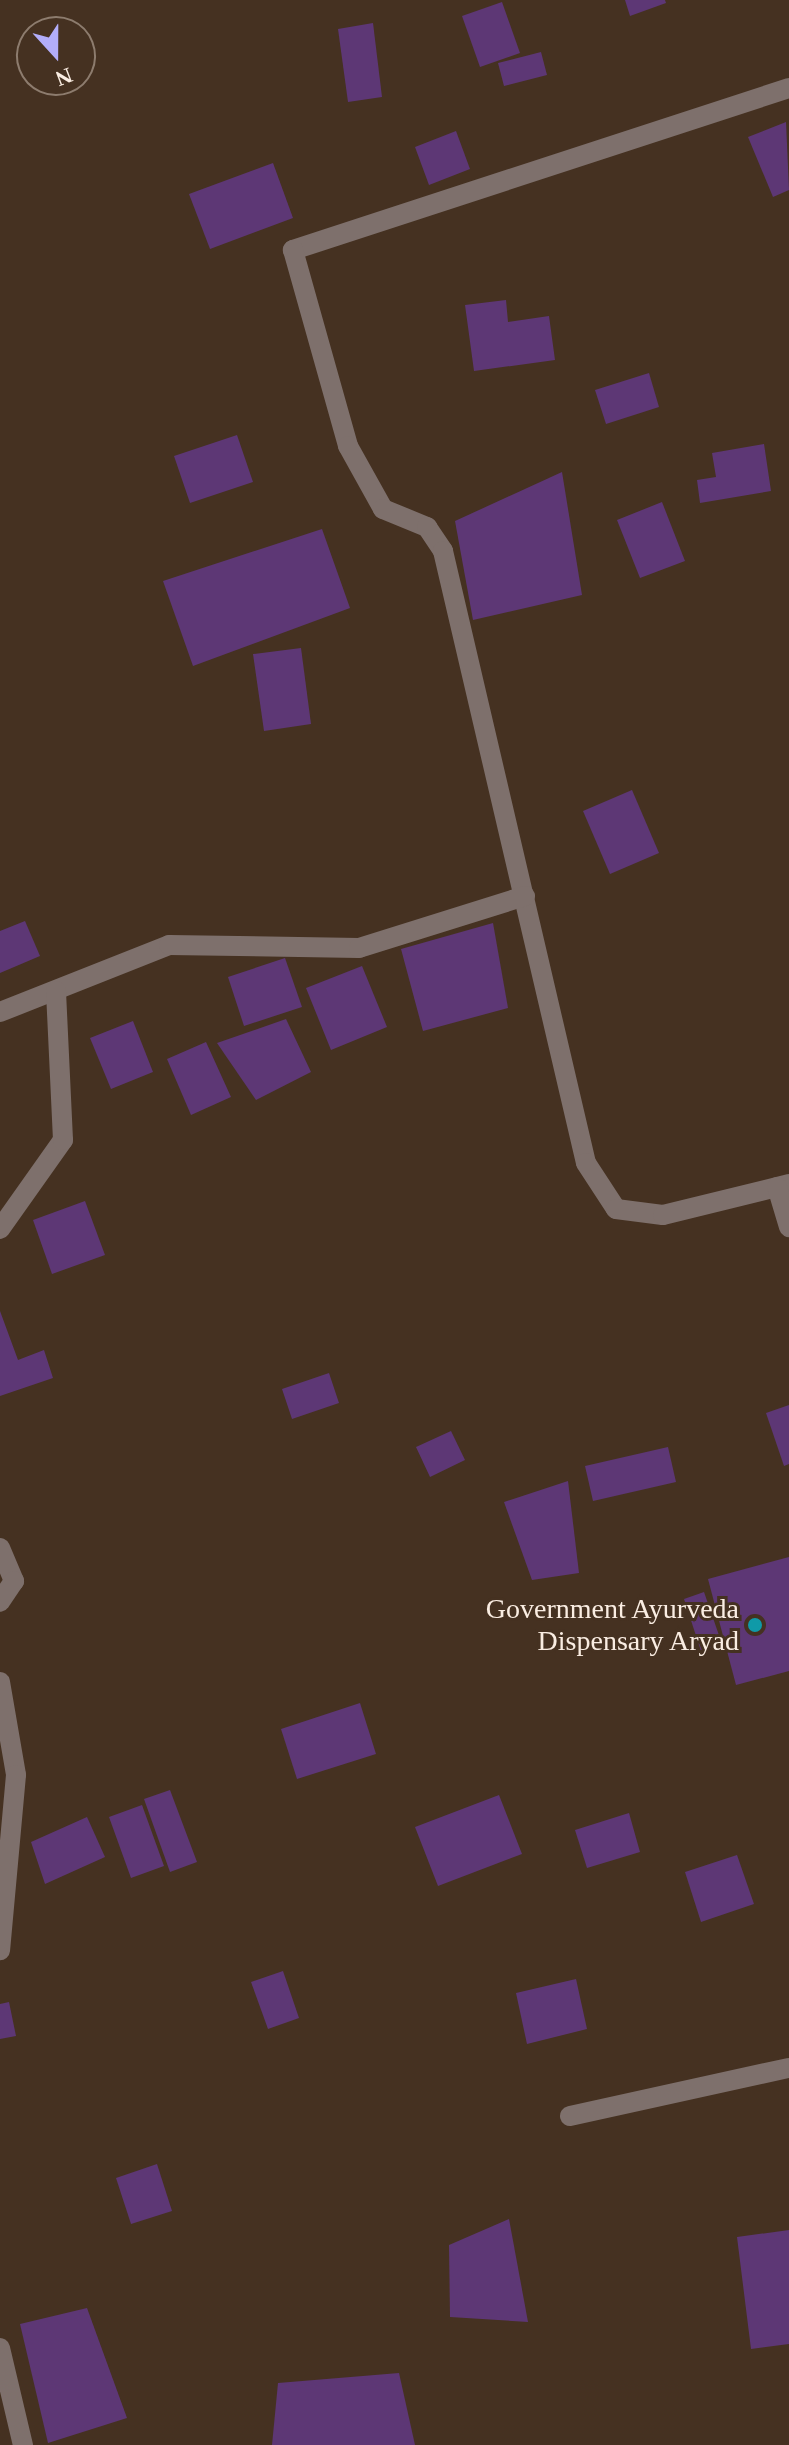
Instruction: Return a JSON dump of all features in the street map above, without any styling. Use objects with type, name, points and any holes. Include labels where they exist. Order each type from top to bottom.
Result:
[{"type":"street","points":[[789,88],[293,250],[348,446],[383,509],[427,527],[443,551],[586,1163],[616,1209],[663,1215],[783,1185],[789,1227]]},
{"type":"street","points":[[0,1012],[169,945],[359,948],[525,896]]},
{"type":"street","points":[[0,1229],[63,1140],[56,991]]},
{"type":"street","points":[[0,1548],[14,1581],[0,1602]]},
{"type":"street","points":[[0,1682],[16,1775],[0,1950]]},
{"type":"street","points":[[570,2116],[789,2068]]},
{"type":"street","points":[[0,2348],[23,2445]]},
{"type":"building","points":[[625,0],[665,0],[666,3],[630,16]]},
{"type":"building","points":[[502,2],[520,53],[480,67],[462,16]]},
{"type":"building","points":[[373,23],[382,97],[348,102],[338,29]]},
{"type":"building","points":[[541,52],[547,75],[504,86],[498,63]]},
{"type":"building","points":[[786,122],[789,190],[773,197],[748,137]]},
{"type":"building","points":[[456,131],[470,169],[429,185],[415,147]]},
{"type":"building","points":[[273,163],[293,218],[210,249],[189,194]]},
{"type":"building","points":[[506,300],[508,322],[549,316],[555,360],[474,371],[465,305]]},
{"type":"building","points":[[649,373],[659,407],[606,424],[595,390]]},
{"type":"building","points":[[237,435],[253,482],[190,503],[174,456]]},
{"type":"building","points":[[764,444],[771,491],[700,503],[697,480],[716,477],[712,453]]},
{"type":"building","points":[[562,472],[582,595],[473,620],[455,521]]},
{"type":"building","points":[[662,502],[685,561],[640,578],[617,520]]},
{"type":"building","points":[[322,529],[350,608],[193,666],[163,581]]},
{"type":"building","points":[[301,648],[311,724],[264,731],[253,654]]},
{"type":"building","points":[[632,790],[659,853],[610,874],[583,811]]},
{"type":"building","points":[[25,921],[40,956],[0,973],[0,931]]},
{"type":"building","points":[[493,923],[508,1008],[423,1031],[401,949]]},
{"type":"building","points":[[285,958],[302,1007],[244,1026],[228,977]]},
{"type":"building","points":[[362,966],[387,1027],[331,1050],[306,988]]},
{"type":"building","points":[[286,1019],[311,1072],[256,1100],[217,1043]]},
{"type":"building","points":[[133,1021],[153,1072],[111,1089],[90,1038]]},
{"type":"building","points":[[206,1042],[231,1097],[191,1115],[167,1059]]},
{"type":"building","points":[[85,1201],[105,1255],[52,1274],[33,1220]]},
{"type":"building","points":[[0,1311],[18,1360],[44,1350],[53,1378],[0,1396]]},
{"type":"building","points":[[329,1373],[339,1403],[292,1419],[282,1389]]},
{"type":"building","points":[[789,1405],[789,1464],[784,1466],[766,1413]]},
{"type":"building","points":[[451,1431],[465,1460],[430,1477],[416,1447]]},
{"type":"building","points":[[668,1447],[676,1482],[593,1501],[585,1466]]},
{"type":"building","points":[[568,1481],[579,1573],[532,1580],[504,1502]]},
{"type":"building","name":"Government Ayurveda Dispensary Aryad","points":[[789,1557],[789,1671],[736,1685],[708,1579]]},
{"type":"building","points":[[704,1592],[722,1644],[701,1651],[684,1599]]},
{"type":"building","points":[[360,1703],[376,1754],[297,1779],[281,1729]]},
{"type":"building","points":[[170,1790],[197,1862],[170,1872],[144,1799]]},
{"type":"building","points":[[499,1795],[522,1854],[438,1886],[415,1827]]},
{"type":"building","points":[[142,1805],[164,1866],[131,1878],[109,1817]]},
{"type":"building","points":[[629,1813],[640,1852],[587,1868],[575,1830]]},
{"type":"building","points":[[87,1817],[105,1857],[45,1884],[31,1842]]},
{"type":"building","points":[[737,1855],[754,1904],[701,1922],[685,1872]]},
{"type":"building","points":[[283,1971],[299,2018],[268,2029],[251,1982]]},
{"type":"building","points":[[576,1979],[587,2029],[527,2044],[516,1993]]},
{"type":"building","points":[[9,2002],[16,2036],[0,2039],[0,2004]]},
{"type":"building","points":[[157,2164],[172,2211],[131,2224],[116,2178]]},
{"type":"building","points":[[509,2219],[528,2322],[450,2317],[449,2245]]},
{"type":"building","points":[[789,2230],[789,2344],[751,2349],[737,2237]]},
{"type":"building","points":[[87,2308],[127,2418],[48,2443],[20,2324]]},
{"type":"building","points":[[399,2373],[415,2445],[272,2445],[278,2383]]},
{"type":"place","name":"Government Ayurveda Dispensary Aryad","points":[[755,1625]]}]
